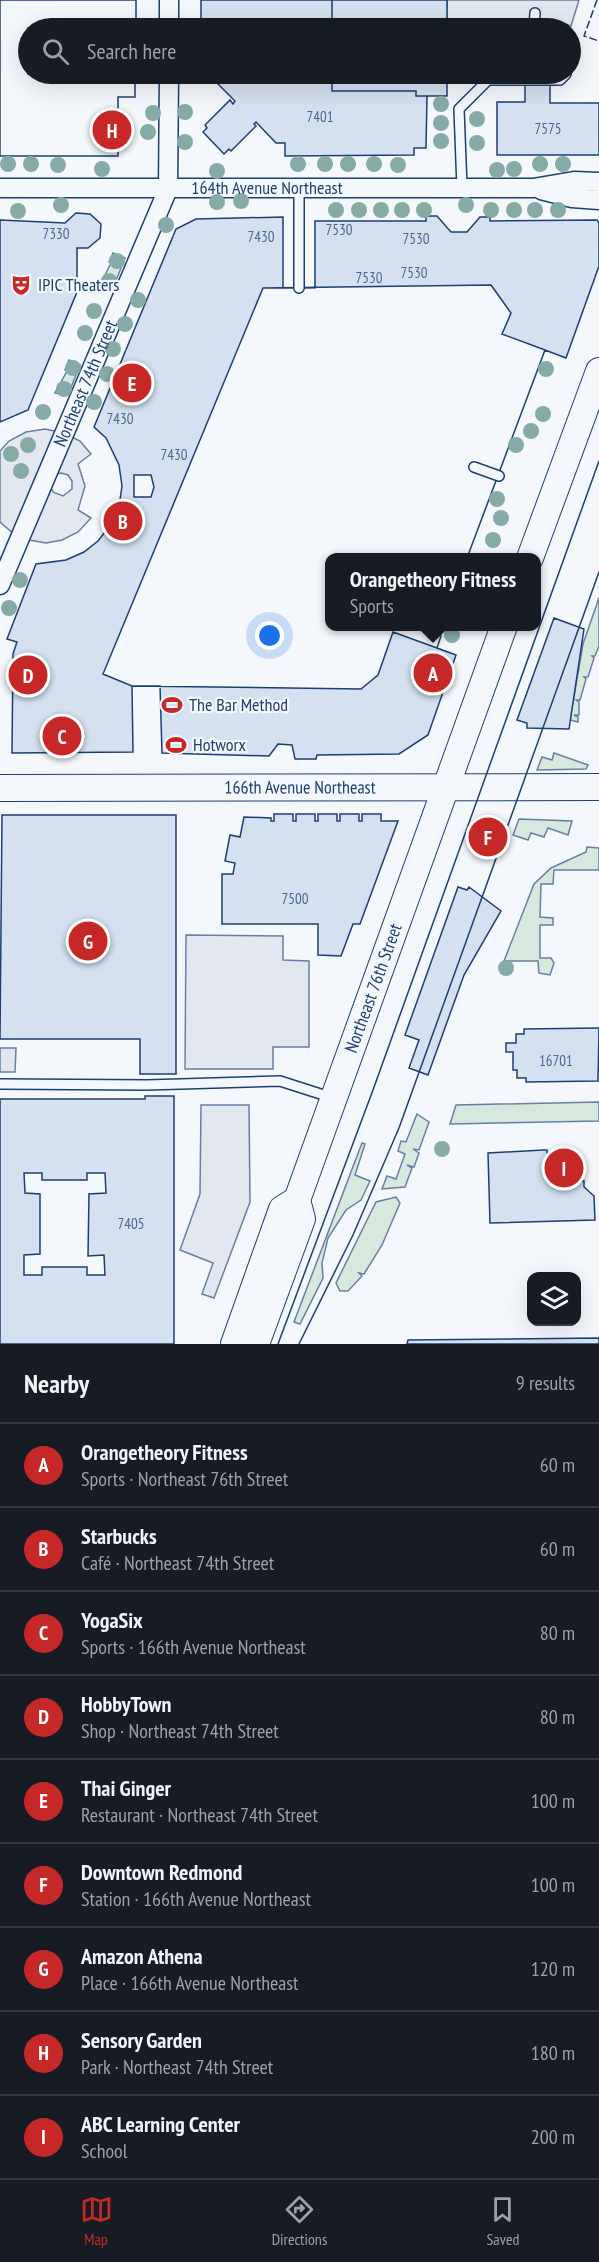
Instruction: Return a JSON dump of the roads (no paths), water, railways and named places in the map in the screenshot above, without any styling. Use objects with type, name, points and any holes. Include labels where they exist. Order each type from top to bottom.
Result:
[{"type":"street","points":[[169,0],[169,18]]},
{"type":"street","name":"Northeast 74th Street","points":[[0,585],[168,189],[169,84]]},
{"type":"street","name":"164th Avenue Northeast","points":[[0,188],[533,188],[574,181],[599,182]]},
{"type":"street","name":"164th Avenue Northeast","points":[[533,188],[572,198],[599,200]]},
{"type":"street","points":[[532,553],[599,371]]},
{"type":"street","name":"Northeast 76th Street","points":[[234,1344],[282,1209],[297,1200],[503,631]]},
{"type":"street","name":"166th Avenue Northeast","points":[[0,788],[599,787]]},
{"type":"street","points":[[256,1344],[302,1219],[297,1200]]},
{"type":"lane","points":[[535,13],[535,18]]},
{"type":"lane","points":[[462,188],[459,109],[483,84]]},
{"type":"lane","points":[[299,188],[299,288]]},
{"type":"lane","points":[[474,467],[500,476]]},
{"type":"lane","points":[[0,1084],[147,1085],[280,1081],[335,1099]]},
{"type":"tram line","points":[[541,622],[599,461]]},
{"type":"tram line","points":[[299,1344],[353,1235],[399,1128],[599,572]]},
{"type":"tram line","points":[[278,1344],[373,1090],[538,631]]},
{"type":"place","name":"Sensory Garden","points":[[112,130]]},
{"type":"place","name":"IPIC Theaters","points":[[21,285]]},
{"type":"place","name":"Thai Ginger","points":[[132,383]]},
{"type":"place","name":"Starbucks","points":[[123,521]]},
{"type":"place","name":"Orangetheory Fitness","points":[[433,673]]},
{"type":"place","name":"HobbyTown","points":[[28,675]]},
{"type":"place","name":"The Bar Method","points":[[172,705]]},
{"type":"place","name":"YogaSix","points":[[62,736]]},
{"type":"place","name":"Hotworx","points":[[176,745]]},
{"type":"place","name":"Downtown Redmond","points":[[488,837]]},
{"type":"place","name":"Amazon Athena","points":[[88,941]]},
{"type":"place","name":"ABC Learning Center","points":[[564,1168]]}]
